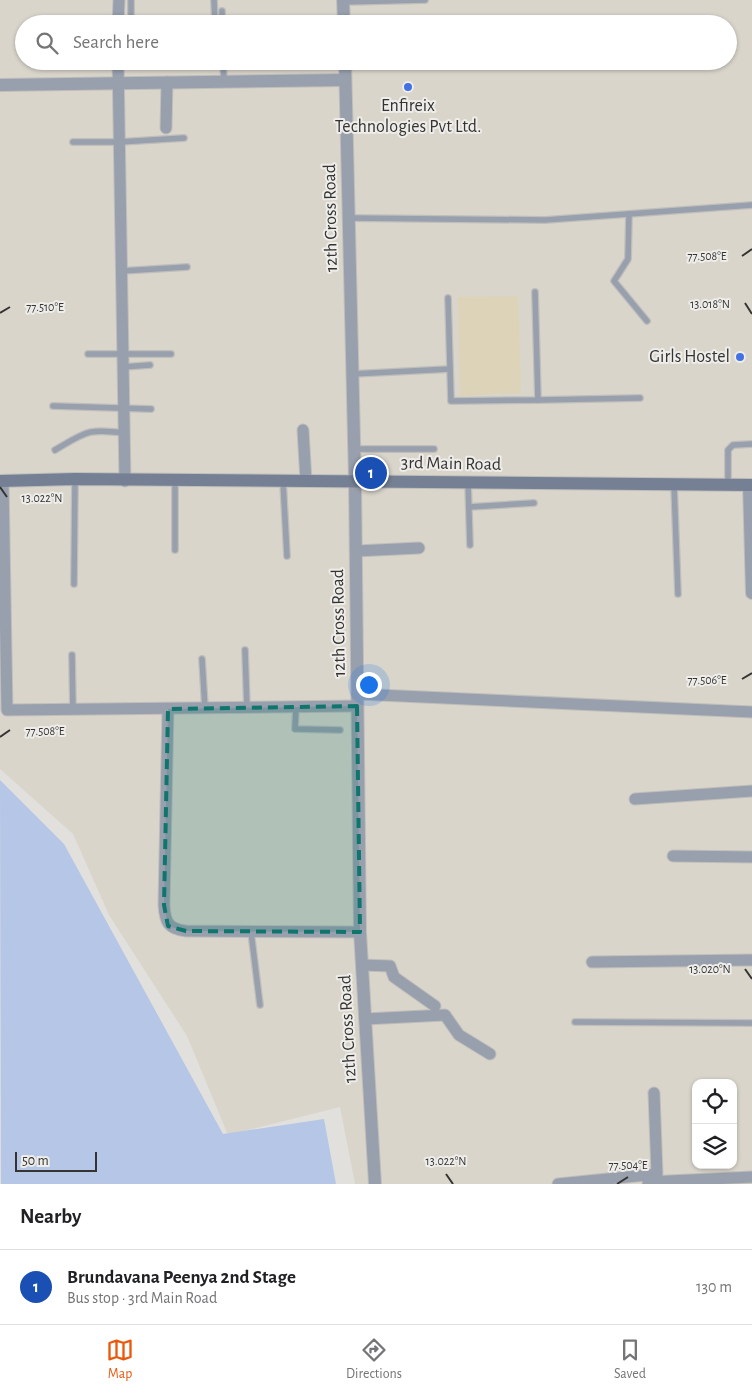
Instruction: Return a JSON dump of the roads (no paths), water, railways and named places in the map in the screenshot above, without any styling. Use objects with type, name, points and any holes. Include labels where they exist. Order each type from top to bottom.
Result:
[{"type":"main road","name":"3rd Main Road","points":[[2,480],[750,485]]},
{"type":"street","points":[[118,0],[118,15]]},
{"type":"street","points":[[343,1],[344,15]]},
{"type":"street","points":[[118,70],[125,480]]},
{"type":"street","name":"12th Cross Road","points":[[345,70],[355,481],[360,932],[374,1184]]},
{"type":"street","points":[[0,85],[345,80]]},
{"type":"street","points":[[166,128],[167,82]]},
{"type":"street","points":[[303,430],[306,481]]},
{"type":"street","points":[[2,480],[3,684],[7,710],[296,707],[357,700],[752,712]]},
{"type":"street","points":[[750,485],[752,593]]},
{"type":"street","points":[[356,551],[419,548]]},
{"type":"street","points":[[168,708],[165,918],[168,926],[176,930],[360,932]]},
{"type":"street","points":[[634,799],[752,791]]},
{"type":"street","points":[[672,856],[752,856]]},
{"type":"street","points":[[592,962],[752,960]]},
{"type":"street","points":[[362,965],[390,966],[394,977],[435,1006]]},
{"type":"street","points":[[365,1019],[445,1015],[459,1035],[490,1054]]},
{"type":"street","points":[[558,1184],[657,1174],[654,1093]]},
{"type":"street","points":[[648,1184],[648,1182],[752,1177]]},
{"type":"lane","points":[[131,0],[131,15]]},
{"type":"lane","points":[[214,0],[215,15]]},
{"type":"lane","points":[[343,1],[425,0]]},
{"type":"lane","points":[[223,70],[224,82]]},
{"type":"lane","points":[[73,142],[119,142],[184,138]]},
{"type":"lane","points":[[348,218],[545,220],[752,205]]},
{"type":"lane","points":[[629,214],[628,259],[614,281],[647,321]]},
{"type":"lane","points":[[122,271],[187,267]]},
{"type":"lane","points":[[535,292],[538,400]]},
{"type":"lane","points":[[448,298],[451,401],[640,398]]},
{"type":"lane","points":[[88,354],[150,365]]},
{"type":"lane","points":[[123,361],[171,354]]},
{"type":"lane","points":[[352,374],[450,369]]},
{"type":"lane","points":[[53,406],[151,409]]},
{"type":"lane","points":[[55,450],[84,433],[96,430],[124,433]]},
{"type":"lane","points":[[728,485],[728,450],[733,445],[752,444]]},
{"type":"lane","points":[[354,449],[434,449]]},
{"type":"lane","points":[[74,584],[75,479]]},
{"type":"lane","points":[[175,481],[175,550]]},
{"type":"lane","points":[[283,481],[287,556]]},
{"type":"lane","points":[[468,482],[470,545]]},
{"type":"lane","points":[[674,484],[678,594]]},
{"type":"lane","points":[[469,507],[534,504]]},
{"type":"lane","points":[[245,650],[247,708]]},
{"type":"lane","points":[[72,655],[73,710]]},
{"type":"lane","points":[[202,659],[205,708]]},
{"type":"lane","points":[[296,707],[295,729],[340,730]]},
{"type":"lane","points":[[251,932],[260,1005]]},
{"type":"lane","points":[[575,1022],[752,1023]]},
{"type":"water","points":[[0,780],[64,844],[223,1134],[324,1119],[336,1184],[1,1184]]},
{"type":"place","name":"Enfireix Technologies Pvt Ltd.","points":[[408,87]]},
{"type":"place","name":"Girls Hostel","points":[[740,357]]},
{"type":"place","name":"Brundavana Peenya 2nd Stage","points":[[371,473]]}]
